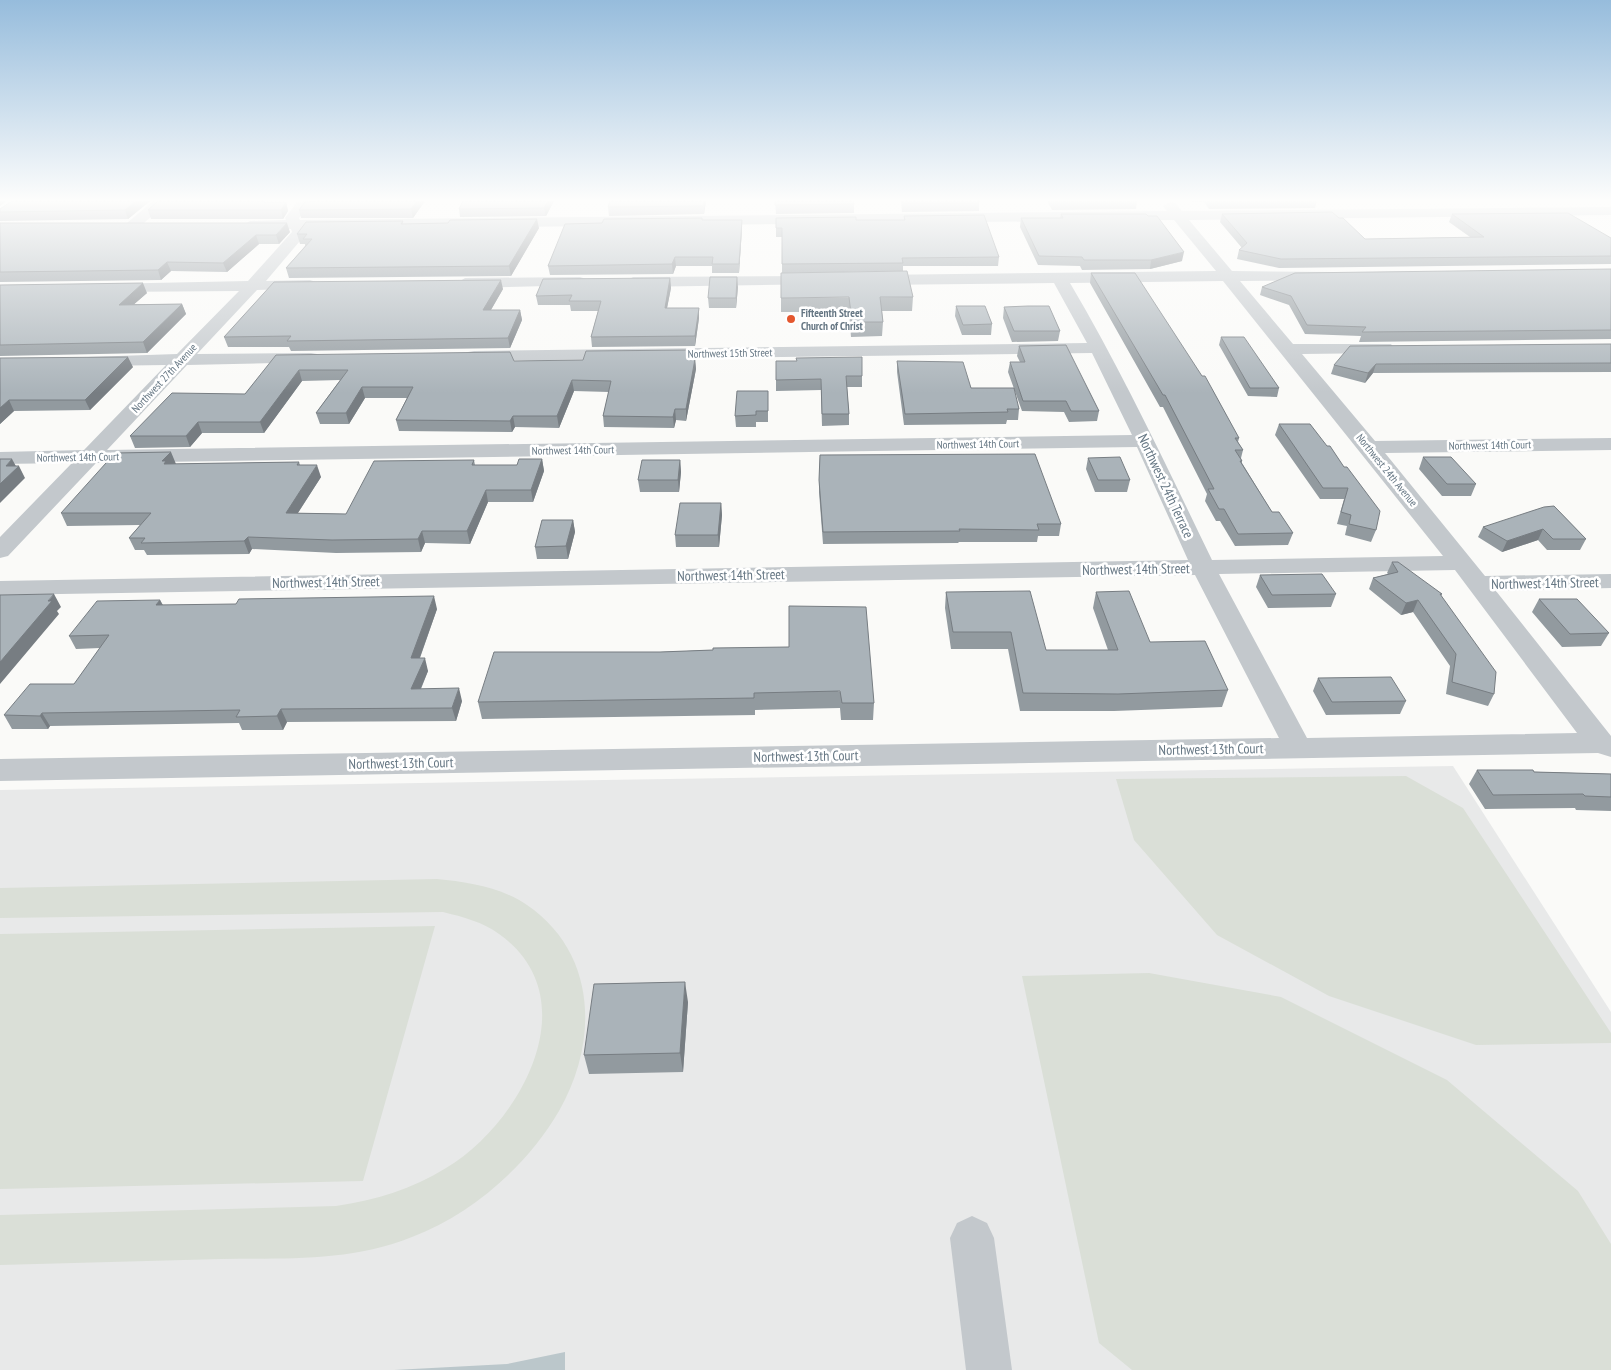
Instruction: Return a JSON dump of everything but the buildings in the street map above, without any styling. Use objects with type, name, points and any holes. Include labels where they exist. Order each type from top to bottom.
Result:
[{"type":"street","name":"Northwest 27th Avenue","points":[[0,551],[270,265]]},
{"type":"street","name":"Northwest 24th Avenue","points":[[1218,265],[1369,447],[1606,745]]},
{"type":"street","points":[[855,280],[1345,275]]},
{"type":"street","name":"Northwest 24th Terrace","points":[[1060,278],[1100,348],[1146,441],[1203,568],[1298,747]]},
{"type":"street","points":[[622,282],[836,280]]},
{"type":"street","points":[[452,284],[592,282]]},
{"type":"street","points":[[90,287],[323,284]]},
{"type":"street","name":"Northwest 15th Street","points":[[454,356],[1100,348]]},
{"type":"street","points":[[1287,349],[1405,348]]},
{"type":"street","points":[[76,361],[325,358]]},
{"type":"street","name":"Northwest 14th Court","points":[[0,458],[1146,441]]},
{"type":"street","name":"Northwest 14th Court","points":[[1369,447],[1611,444]]},
{"type":"street","name":"Northwest 14th Street","points":[[0,588],[1462,563]]},
{"type":"street","name":"Northwest 14th Street","points":[[1478,584],[1611,581]]},
{"type":"street","name":"Northwest 13th Court","points":[[0,770],[1298,747],[1606,745]]},
{"type":"street","points":[[972,1238],[989,1370]]},
{"type":"shaded area","points":[[1453,766],[1611,1012],[1611,1370],[0,1370],[0,790]]},
{"type":"shaded area","points":[[1406,776],[1463,808],[1611,1033],[1611,1043],[1476,1045],[1329,996],[1217,935],[1134,840],[1116,779]]},
{"type":"shaded area","points":[[437,879],[472,884],[495,890],[527,905],[550,925],[567,948],[578,973],[584,1000],[585,1028],[581,1056],[572,1084],[559,1111],[546,1131],[531,1151],[496,1186],[456,1215],[412,1237],[365,1251],[341,1255],[294,1258],[0,1265],[0,1215],[336,1206],[379,1197],[407,1188],[446,1168],[473,1148],[498,1122],[519,1092],[534,1059],[542,1025],[540,992],[526,961],[493,930],[472,920],[443,912],[0,918],[0,888]]},
{"type":"shaded area","points":[[435,926],[363,1181],[0,1189],[0,934]]},
{"type":"shaded area","points":[[1149,973],[1281,997],[1447,1080],[1578,1191],[1611,1244],[1611,1370],[1132,1370],[1099,1343],[1022,976]]},
{"type":"shaded area","points":[[565,1352],[565,1370],[394,1370],[507,1364]]},
{"type":"place","name":"Fifteenth Street Church of Christ","points":[[791,319]]}]
